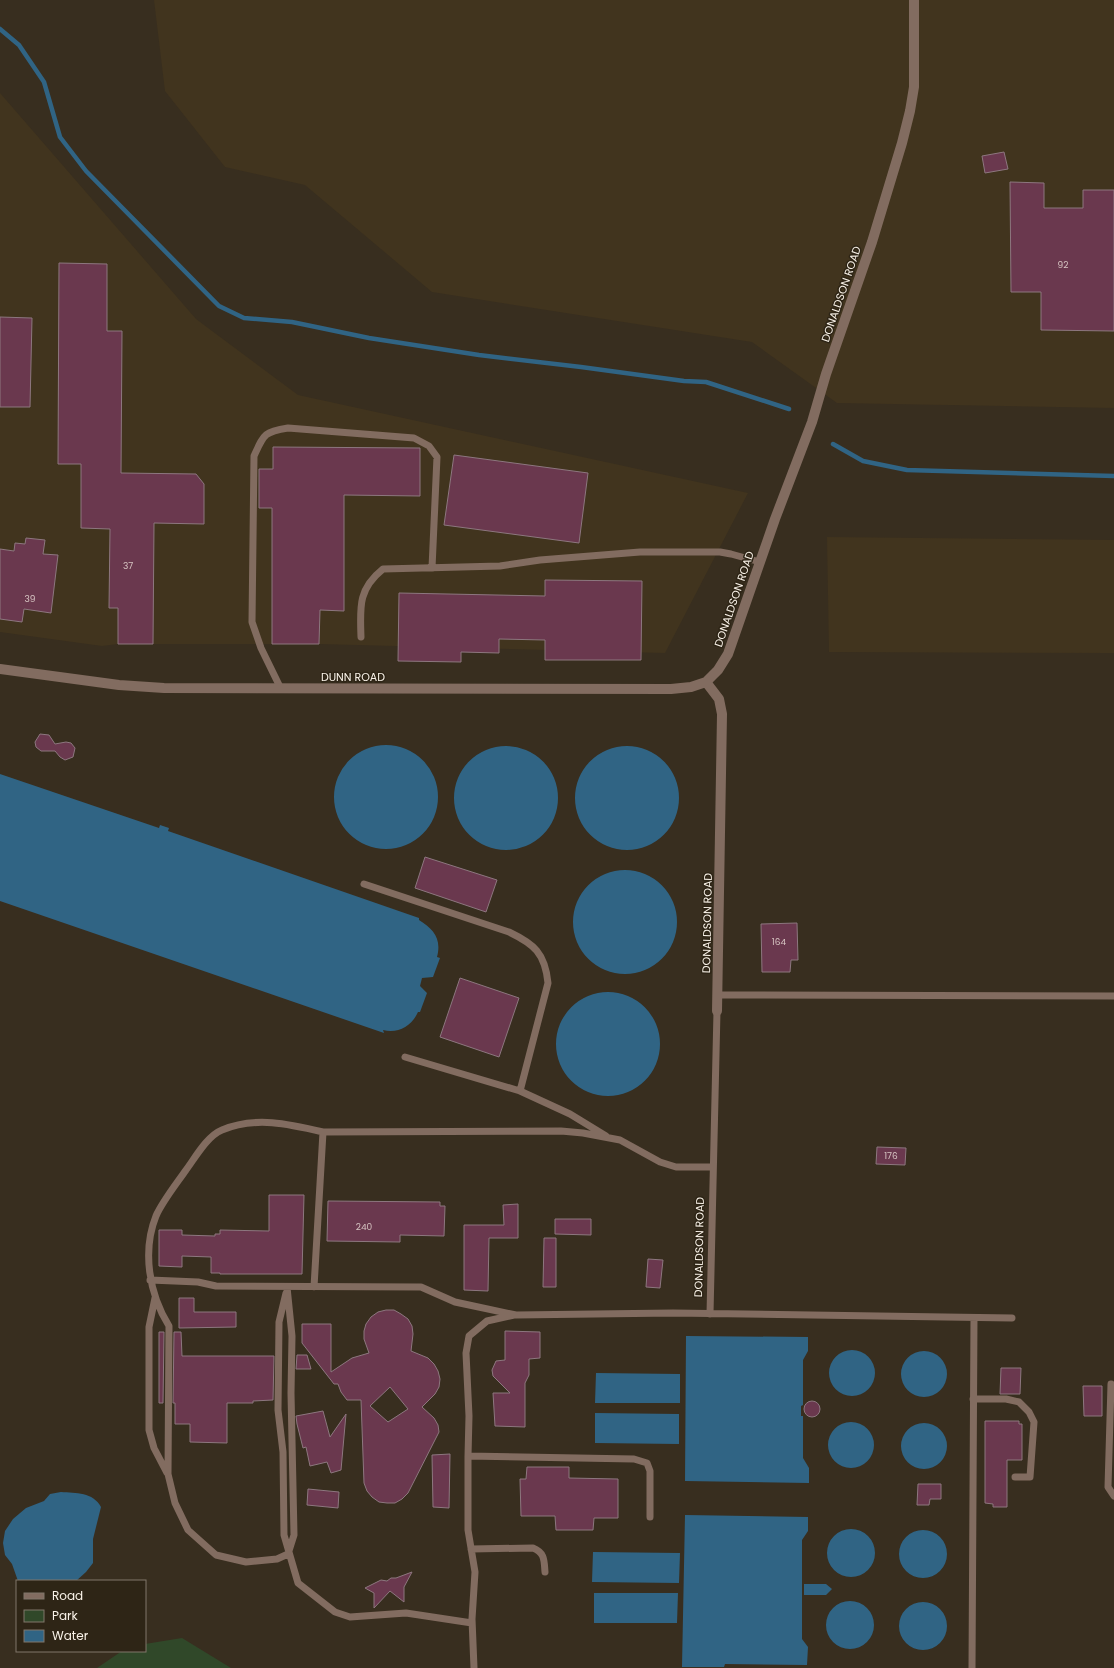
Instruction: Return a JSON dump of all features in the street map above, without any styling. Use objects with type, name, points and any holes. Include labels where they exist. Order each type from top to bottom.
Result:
[{"type":"street","name":"DONALDSON ROAD","points":[[717,1011],[722,714],[720,702],[706,682],[718,670],[728,654],[775,519],[812,422],[826,374],[872,242],[902,143],[910,111],[914,87],[914,0]]},
{"type":"street","name":"DUNN ROAD","points":[[0,669],[119,685],[164,688],[677,689],[691,687],[706,682]]},
{"type":"lane","points":[[281,689],[261,648],[252,622],[254,456],[262,439],[270,431],[288,428],[414,438],[429,446],[436,457],[432,568]]},
{"type":"lane","points":[[361,637],[360,608],[364,590],[373,577],[383,569],[500,566],[540,560],[640,552],[720,552],[760,562]]},
{"type":"lane","points":[[364,884],[508,932],[527,941],[540,954],[547,969],[548,983],[520,1091]]},
{"type":"lane","points":[[718,995],[1114,996]]},
{"type":"lane","name":"DONALDSON ROAD","points":[[710,1314],[717,1011]]},
{"type":"lane","points":[[405,1057],[520,1091],[570,1114],[609,1138]]},
{"type":"lane","points":[[287,1287],[292,1336],[291,1393],[294,1535],[288,1554],[277,1559],[246,1562],[216,1555],[188,1530],[175,1503],[168,1474],[169,1326],[160,1311],[150,1280],[150,1234],[156,1214],[201,1147],[220,1130],[244,1122],[288,1123],[323,1132],[561,1131],[583,1133],[620,1140],[660,1162],[676,1167],[713,1167]]},
{"type":"lane","points":[[314,1287],[323,1132]]},
{"type":"lane","points":[[150,1280],[198,1282],[216,1286],[421,1287],[455,1302],[516,1315]]},
{"type":"lane","points":[[287,1287],[279,1322],[278,1410],[283,1452],[284,1535],[288,1554],[298,1583],[334,1612],[345,1616],[350,1617],[406,1613],[472,1622]]},
{"type":"lane","points":[[155,1296],[149,1327],[149,1430],[154,1448],[168,1474]]},
{"type":"lane","points":[[474,1668],[472,1622],[475,1572],[468,1530],[469,1416],[466,1353],[470,1336],[487,1321],[516,1315],[710,1314],[1012,1318]]},
{"type":"lane","points":[[972,1668],[974,1318]]},
{"type":"lane","points":[[1111,1384],[1112,1433],[1108,1487],[1114,1496]]},
{"type":"lane","points":[[973,1399],[1006,1399],[1019,1402],[1029,1412],[1034,1422],[1030,1477],[1015,1477]]},
{"type":"lane","points":[[468,1456],[634,1459],[647,1463],[650,1471],[650,1517]]},
{"type":"lane","points":[[472,1549],[533,1548],[544,1556],[545,1572]]},
{"type":"shaded area","points":[[154,0],[1114,0],[1114,408],[837,403],[752,342],[432,292],[305,185],[225,167],[165,91]]},
{"type":"shaded area","points":[[0,93],[196,319],[298,395],[748,493],[665,653],[319,644],[118,644],[102,646],[0,632]]},
{"type":"shaded area","points":[[827,537],[1114,540],[1114,653],[829,652]]},
{"type":"green space","points":[[182,1638],[231,1668],[97,1668],[121,1652],[146,1652],[146,1644]]},
{"type":"water","points":[[386,745],[406,749],[423,760],[434,777],[438,797],[434,817],[423,834],[406,845],[386,849],[366,845],[349,834],[338,817],[334,797],[338,777],[349,760],[366,749]]},
{"type":"water","points":[[506,746],[526,750],[543,761],[554,778],[558,798],[554,818],[543,835],[526,846],[506,850],[486,846],[469,835],[458,818],[454,798],[458,778],[469,761],[486,750]]},
{"type":"water","points":[[627,746],[647,750],[664,761],[675,778],[679,798],[675,818],[664,835],[647,846],[627,850],[607,846],[590,835],[579,818],[575,798],[579,778],[590,761],[607,750]]},
{"type":"water","points":[[0,774],[159,828],[160,825],[169,828],[168,831],[419,918],[419,920],[435,935],[438,944],[437,957],[440,958],[433,977],[422,978],[420,986],[427,993],[420,1012],[418,1012],[412,1021],[404,1028],[394,1031],[383,1030],[384,1033],[0,901]]},
{"type":"water","points":[[625,870],[645,874],[662,885],[673,902],[677,922],[673,942],[662,959],[645,970],[625,974],[605,970],[588,959],[577,942],[573,922],[577,902],[588,885],[605,874]]},
{"type":"water","points":[[608,992],[628,996],[645,1007],[656,1024],[660,1044],[656,1064],[645,1081],[628,1092],[608,1096],[588,1092],[571,1081],[560,1064],[556,1044],[560,1024],[571,1007],[588,996]]},
{"type":"water","points":[[686,1336],[808,1337],[808,1351],[803,1360],[803,1405],[801,1406],[801,1416],[803,1416],[803,1458],[809,1468],[809,1483],[685,1481]]},
{"type":"water","points":[[852,1350],[865,1354],[871,1360],[875,1373],[871,1386],[865,1392],[852,1396],[839,1392],[833,1386],[829,1373],[833,1360],[839,1354]]},
{"type":"water","points":[[924,1351],[937,1355],[943,1361],[947,1374],[943,1387],[937,1393],[924,1397],[911,1393],[905,1387],[901,1374],[905,1361],[911,1355]]},
{"type":"water","points":[[596,1373],[680,1374],[680,1403],[595,1403]]},
{"type":"water","points":[[595,1413],[679,1414],[679,1444],[595,1443]]},
{"type":"water","points":[[851,1422],[864,1426],[870,1432],[874,1445],[870,1458],[864,1464],[851,1468],[838,1464],[832,1458],[828,1445],[832,1432],[838,1426]]},
{"type":"water","points":[[924,1423],[937,1427],[943,1433],[947,1446],[943,1459],[937,1465],[924,1469],[911,1465],[905,1459],[901,1446],[905,1433],[911,1427]]},
{"type":"water","points":[[61,1492],[84,1494],[98,1502],[101,1507],[93,1539],[93,1563],[77,1580],[18,1580],[12,1564],[5,1555],[3,1543],[5,1531],[13,1519],[26,1508],[44,1501],[50,1494]]},
{"type":"water","points":[[685,1515],[808,1517],[808,1531],[802,1540],[802,1639],[808,1647],[807,1665],[725,1664],[724,1667],[682,1667]]},
{"type":"water","points":[[846,1529],[856,1529],[868,1536],[875,1548],[875,1558],[868,1570],[856,1577],[846,1577],[838,1573],[831,1566],[827,1558],[827,1548],[831,1540],[838,1533]]},
{"type":"water","points":[[918,1530],[928,1530],[940,1537],[947,1549],[947,1559],[940,1571],[928,1578],[918,1578],[910,1574],[903,1567],[899,1559],[899,1549],[903,1541],[910,1534]]},
{"type":"water","points":[[593,1552],[680,1553],[679,1583],[592,1582]]},
{"type":"water","points":[[804,1584],[826,1584],[832,1589],[826,1595],[804,1595]]},
{"type":"water","points":[[594,1593],[678,1593],[677,1623],[594,1623]]},
{"type":"water","points":[[845,1601],[855,1601],[867,1608],[874,1620],[874,1630],[867,1642],[855,1649],[845,1649],[837,1645],[830,1638],[826,1630],[826,1620],[830,1612],[837,1605]]},
{"type":"water","points":[[923,1602],[932,1604],[940,1609],[945,1617],[947,1626],[945,1635],[940,1643],[932,1648],[923,1650],[914,1648],[906,1643],[901,1635],[899,1626],[901,1617],[906,1609],[914,1604]]},
{"type":"building","points":[[1004,152],[1008,169],[985,173],[982,156]]},
{"type":"building","points":[[1010,182],[1044,183],[1044,208],[1083,208],[1083,190],[1114,190],[1114,331],[1041,330],[1041,292],[1011,292]]},
{"type":"building","points":[[59,263],[107,264],[107,331],[122,331],[121,473],[196,474],[204,484],[204,524],[154,523],[153,644],[118,644],[118,608],[109,608],[110,529],[81,528],[81,464],[58,464]]},
{"type":"building","points":[[0,317],[32,318],[30,407],[0,407]]},
{"type":"building","points":[[273,447],[420,448],[420,496],[344,495],[344,611],[320,610],[319,644],[272,644],[272,508],[259,508],[259,469],[273,469]]},
{"type":"building","points":[[454,455],[588,473],[579,543],[444,525]]},
{"type":"building","points":[[26,538],[45,540],[43,554],[58,555],[51,613],[24,609],[22,622],[0,619],[0,549],[14,551],[15,543],[25,544]]},
{"type":"building","points":[[545,580],[642,581],[641,660],[545,660],[545,640],[499,639],[499,653],[461,652],[461,662],[398,661],[399,593],[545,596]]},
{"type":"building","points":[[40,734],[49,735],[55,744],[66,742],[71,743],[75,748],[73,757],[65,760],[55,751],[41,751],[36,747],[35,742]]},
{"type":"building","points":[[425,857],[497,880],[486,912],[415,888]]},
{"type":"building","points":[[797,923],[798,960],[791,960],[790,972],[762,972],[761,924]]},
{"type":"building","points":[[460,978],[519,998],[499,1057],[440,1037]]},
{"type":"building","points":[[877,1147],[906,1148],[905,1165],[876,1164]]},
{"type":"building","points":[[269,1195],[304,1195],[302,1274],[211,1273],[211,1257],[182,1256],[182,1267],[159,1266],[159,1230],[182,1230],[182,1235],[215,1236],[215,1234],[220,1234],[220,1230],[269,1231]]},
{"type":"building","points":[[328,1201],[440,1202],[440,1206],[445,1206],[444,1236],[400,1235],[400,1242],[327,1241]]},
{"type":"building","points":[[518,1204],[518,1238],[489,1238],[488,1291],[464,1290],[464,1225],[504,1225],[503,1205]]},
{"type":"building","points":[[555,1219],[591,1219],[591,1235],[555,1234]]},
{"type":"building","points":[[544,1238],[556,1238],[556,1287],[543,1287]]},
{"type":"building","points":[[648,1259],[663,1260],[660,1288],[646,1287]]},
{"type":"building","points":[[179,1298],[194,1298],[194,1312],[236,1312],[236,1327],[179,1328]]},
{"type":"building","points":[[394,1310],[408,1319],[412,1326],[413,1334],[411,1351],[428,1358],[438,1371],[440,1379],[439,1387],[435,1394],[422,1407],[434,1418],[438,1425],[439,1432],[408,1493],[395,1503],[379,1502],[367,1491],[364,1483],[361,1400],[347,1400],[341,1392],[338,1384],[334,1384],[302,1343],[302,1324],[331,1324],[331,1372],[352,1358],[369,1353],[364,1339],[364,1331],[366,1324],[371,1317],[378,1312]],"holes":[[[390,1387],[408,1409],[388,1422],[370,1406]]]},
{"type":"building","points":[[505,1331],[540,1332],[540,1358],[529,1359],[529,1375],[525,1383],[525,1427],[495,1426],[493,1393],[510,1393],[493,1376],[492,1370],[496,1361],[505,1360]]},
{"type":"building","points":[[159,1332],[164,1332],[163,1403],[159,1403]]},
{"type":"building","points":[[174,1332],[181,1332],[182,1356],[274,1356],[273,1400],[253,1401],[253,1403],[227,1403],[227,1443],[190,1442],[190,1424],[175,1424],[175,1403],[173,1403]]},
{"type":"building","points":[[297,1355],[307,1355],[311,1369],[296,1369]]},
{"type":"building","points":[[1001,1368],[1021,1368],[1020,1394],[1000,1394]]},
{"type":"building","points":[[1083,1386],[1102,1386],[1102,1416],[1084,1416]]},
{"type":"building","points":[[812,1401],[818,1403],[820,1409],[818,1415],[812,1417],[806,1415],[804,1409],[806,1403]]},
{"type":"building","points":[[323,1411],[330,1437],[346,1414],[341,1470],[331,1473],[327,1462],[310,1466],[306,1447],[303,1448],[297,1424],[296,1416]]},
{"type":"building","points":[[985,1421],[1019,1421],[1019,1424],[1022,1424],[1022,1460],[1007,1460],[1007,1507],[993,1507],[993,1504],[985,1503]]},
{"type":"building","points":[[450,1454],[449,1508],[433,1507],[432,1455]]},
{"type":"building","points":[[527,1467],[569,1467],[569,1478],[618,1479],[618,1518],[594,1518],[593,1530],[556,1530],[555,1516],[521,1516],[520,1479],[526,1479]]},
{"type":"building","points":[[918,1484],[941,1484],[941,1499],[930,1499],[929,1505],[917,1505]]},
{"type":"building","points":[[308,1489],[339,1492],[338,1508],[307,1505]]},
{"type":"building","points":[[412,1572],[404,1587],[404,1602],[390,1591],[374,1608],[374,1593],[365,1588],[381,1580],[387,1581],[391,1578],[396,1578]]},
{"type":"waterway","points":[[0,29],[19,45],[44,82],[60,137],[86,171],[219,306],[244,318],[292,322],[369,338],[479,355],[684,381],[706,382],[789,409]]},
{"type":"waterway","points":[[833,444],[863,461],[907,470],[1114,476]]}]
